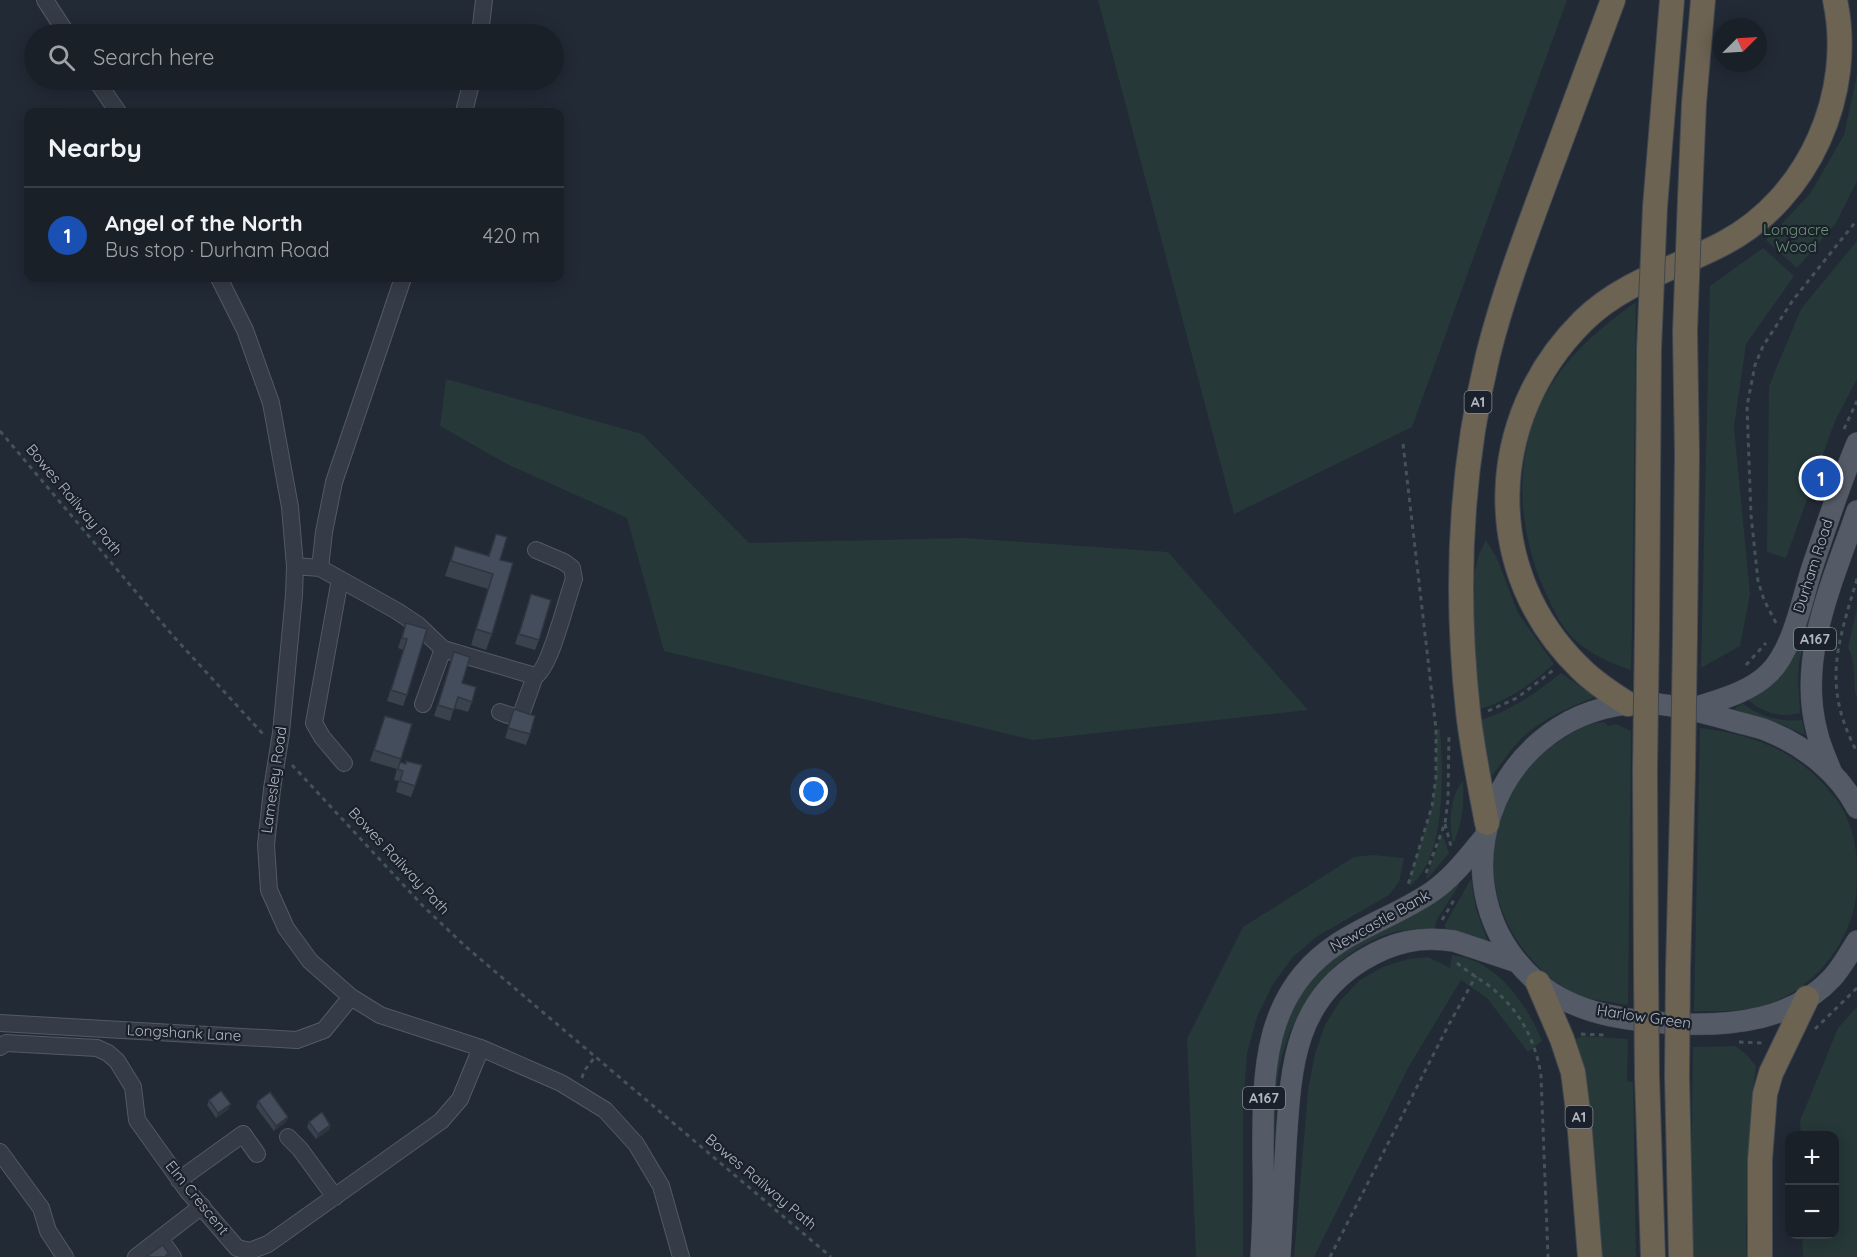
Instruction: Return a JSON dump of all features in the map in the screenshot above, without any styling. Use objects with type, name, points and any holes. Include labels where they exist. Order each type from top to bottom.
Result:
[{"type":"highway","name":"A1","points":[[1485,831],[1468,713],[1461,597],[1462,535],[1467,471],[1476,411],[1488,355],[1504,300],[1613,0]]},
{"type":"highway","points":[[1653,1257],[1647,1076],[1645,771],[1650,350],[1656,207],[1672,0]]},
{"type":"highway","points":[[1681,1257],[1677,1076],[1687,454],[1685,332],[1694,103],[1703,0]]},
{"type":"highway","points":[[1628,704],[1597,683],[1563,651],[1536,610],[1525,587],[1515,558],[1509,528],[1507,499],[1508,470],[1521,414],[1547,363],[1565,339],[1585,319],[1607,301],[1632,286],[1726,242],[1763,215],[1789,189],[1805,167],[1818,143],[1836,90],[1840,36],[1835,0]]},
{"type":"highway","name":"A1","points":[[1538,983],[1562,1039],[1572,1072],[1579,1119],[1590,1257]]},
{"type":"highway","points":[[1760,1257],[1760,1160],[1765,1094],[1771,1073],[1807,998]]},
{"type":"main road","name":"Durham Road","points":[[1691,710],[1752,686],[1778,663],[1791,633],[1857,443]]},
{"type":"main road","name":"Durham Road","points":[[1831,772],[1817,732],[1811,692],[1812,667],[1818,631],[1857,511]]},
{"type":"main road","name":"Harlow Green","points":[[1857,808],[1844,786],[1831,772],[1802,748],[1768,731],[1691,710],[1662,705],[1628,704],[1610,707],[1569,722],[1535,744],[1510,774],[1497,798],[1485,831],[1483,877],[1488,904],[1498,930],[1517,962],[1538,983],[1578,1006],[1600,1014],[1664,1023],[1707,1025],[1740,1023],[1765,1017],[1807,998],[1831,979],[1850,960],[1857,941]]},
{"type":"main road","name":"Newcastle Bank","points":[[1261,1257],[1264,1077],[1273,1031],[1291,992],[1304,973],[1321,955],[1340,942],[1435,890],[1458,868],[1485,831]]},
{"type":"main road","name":"Newcastle Bank","points":[[1280,1257],[1290,1078],[1296,1048],[1304,1027],[1314,1007],[1326,991],[1341,975],[1355,965],[1384,948],[1402,942],[1443,939],[1468,944],[1517,962]]},
{"type":"street","points":[[45,0],[61,24]]},
{"type":"street","points":[[481,24],[484,0]]},
{"type":"street","points":[[103,90],[114,108]]},
{"type":"street","points":[[465,108],[470,90]]},
{"type":"street","name":"Lamesley Road","points":[[221,282],[245,330],[271,403],[290,507],[295,566],[294,595],[276,737],[266,845],[269,890],[286,928],[310,961],[351,997],[380,1015],[481,1048],[561,1083],[605,1110],[636,1144],[661,1186],[681,1257]]},
{"type":"street","points":[[320,568],[324,532],[334,482],[402,282]]},
{"type":"street","points":[[500,712],[518,716],[522,712],[535,676],[540,673],[549,656],[574,579],[572,568],[537,550]]},
{"type":"street","points":[[295,566],[320,568],[398,611],[443,649],[535,676]]},
{"type":"street","points":[[340,579],[314,723],[322,737],[344,763]]},
{"type":"street","points":[[423,704],[443,649]]},
{"type":"street","name":"Longshank Lane","points":[[0,1023],[297,1040],[324,1030],[351,997]]},
{"type":"street","name":"Elm Crescent","points":[[0,1047],[6,1043],[18,1043],[97,1048],[108,1053],[117,1061],[133,1087],[137,1120],[180,1180],[237,1248],[250,1251],[268,1244],[441,1121],[460,1099],[481,1048]]},
{"type":"street","points":[[180,1180],[243,1134],[257,1154]]},
{"type":"street","points":[[288,1137],[300,1149],[335,1197]]},
{"type":"street","points":[[0,1152],[40,1208],[48,1231],[65,1257]]},
{"type":"street","points":[[136,1257],[202,1206]]},
{"type":"street","points":[[160,1239],[173,1257]]},
{"type":"path","points":[[1776,625],[1764,600],[1757,570],[1751,514],[1747,406],[1755,366],[1763,346],[1793,300],[1857,220]]},
{"type":"path","name":"Bowes Railway Path","points":[[0,431],[174,637],[276,737]]},
{"type":"path","points":[[1402,910],[1432,806],[1436,777],[1436,729],[1403,444]]},
{"type":"path","points":[[1857,579],[1843,625],[1836,669],[1838,709],[1857,752]]},
{"type":"path","points":[[1483,713],[1517,698],[1556,668]]},
{"type":"path","points":[[1424,878],[1445,823],[1448,800],[1449,726]]},
{"type":"path","name":"Bowes Railway Path","points":[[286,758],[423,906],[465,946],[831,1257]]},
{"type":"path","points":[[1445,823],[1451,847]]},
{"type":"path","points":[[1440,924],[1458,893]]},
{"type":"path","points":[[1454,960],[1507,1002],[1528,1031],[1536,1048],[1541,1076],[1548,1257]]},
{"type":"path","points":[[1330,1257],[1476,976]]},
{"type":"path","points":[[1812,1033],[1857,988]]},
{"type":"path","points":[[578,1093],[584,1071],[595,1056]]},
{"type":"green space","points":[[1098,0],[1567,0],[1412,427],[1234,514]]},
{"type":"green space","name":"Longacre Wood","points":[[1857,75],[1857,181],[1836,223],[1797,268],[1766,240],[1810,194],[1844,135]]},
{"type":"green space","points":[[1857,241],[1857,379],[1835,421],[1786,558],[1767,552],[1769,386],[1801,309]]},
{"type":"green space","points":[[1763,248],[1794,276],[1746,344],[1734,427],[1750,594],[1740,646],[1701,668],[1710,286]]},
{"type":"green space","points":[[1636,302],[1631,670],[1588,650],[1571,636],[1560,620],[1548,598],[1531,553],[1523,507],[1522,483],[1529,436],[1537,413],[1555,379],[1578,350]]},
{"type":"green space","points":[[446,379],[642,434],[749,543],[964,538],[1168,552],[1308,710],[1033,740],[664,651],[627,518],[507,464],[440,426]]},
{"type":"green space","points":[[1486,540],[1497,558],[1518,613],[1554,664],[1519,691],[1480,709],[1475,674],[1473,580],[1479,554]]},
{"type":"green space","points":[[1810,603],[1813,604],[1813,608],[1799,663],[1800,713],[1779,715],[1766,711],[1748,700],[1756,695]]},
{"type":"green space","points":[[1857,608],[1857,699],[1851,654],[1848,648]]},
{"type":"green space","points":[[1561,673],[1593,695],[1593,698],[1563,710],[1536,726],[1516,744],[1491,777],[1488,775],[1481,720],[1523,700]]},
{"type":"green space","points":[[1743,704],[1771,718],[1802,720],[1805,735],[1779,723],[1735,710]]},
{"type":"green space","points":[[1604,722],[1608,726],[1616,724],[1631,731],[1628,1005],[1579,995],[1561,986],[1544,973],[1515,938],[1502,909],[1494,879],[1494,849],[1499,819],[1511,790],[1530,765],[1555,744],[1585,727]]},
{"type":"green space","points":[[1700,728],[1740,735],[1758,741],[1776,748],[1808,769],[1841,806],[1849,823],[1856,850],[1857,883],[1854,908],[1849,925],[1832,956],[1821,969],[1794,992],[1753,1008],[1694,1011]]},
{"type":"green space","points":[[1436,729],[1440,729],[1442,767],[1437,835],[1422,873],[1410,886],[1409,881],[1432,806],[1436,777]]},
{"type":"green space","points":[[1463,781],[1462,813],[1453,844],[1451,811],[1458,787]]},
{"type":"green space","points":[[1442,833],[1449,853],[1426,878]]},
{"type":"green space","points":[[1373,855],[1404,858],[1399,882],[1389,895],[1316,937],[1292,958],[1273,984],[1257,1017],[1247,1053],[1243,1105],[1243,1257],[1196,1257],[1187,1039],[1243,927],[1354,857]]},
{"type":"green space","points":[[1471,879],[1476,909],[1488,942],[1460,932],[1445,930],[1445,924]]},
{"type":"green space","points":[[1458,881],[1459,885],[1436,921],[1435,929],[1394,932],[1370,941],[1330,971],[1314,990],[1289,1034],[1282,1058],[1276,1090],[1275,1142],[1271,1141],[1274,1071],[1282,1032],[1294,1001],[1325,962]]},
{"type":"green space","points":[[1452,955],[1483,965],[1496,974],[1528,1012],[1542,1041],[1528,1052],[1487,998],[1461,980],[1408,1068],[1314,1257],[1294,1257],[1308,1090],[1315,1054],[1325,1025],[1340,1001],[1360,980],[1383,967],[1408,959],[1428,957],[1450,968]]},
{"type":"green space","points":[[1857,1007],[1857,1257],[1803,1257],[1802,1239],[1839,1239],[1839,1131],[1801,1131],[1800,1121],[1838,1028]]},
{"type":"green space","points":[[1582,1036],[1628,1039],[1627,1081],[1633,1082],[1636,1257],[1601,1257],[1580,1056],[1576,1039]]},
{"type":"green space","points":[[1735,1046],[1756,1066],[1751,1108],[1747,1257],[1693,1257],[1691,1197],[1693,1047]]},
{"type":"building","points":[[496,534],[507,537],[500,560],[513,563],[492,634],[476,629],[493,574],[451,561],[455,546],[489,556]]},
{"type":"building","points":[[531,594],[551,600],[539,640],[519,634]]},
{"type":"building","points":[[406,623],[427,629],[407,695],[391,690],[407,639],[402,638]]},
{"type":"building","points":[[454,652],[470,657],[462,683],[476,687],[472,702],[458,697],[454,710],[438,705]]},
{"type":"building","points":[[514,709],[535,716],[530,734],[508,728]]},
{"type":"building","points":[[385,716],[412,724],[401,759],[374,750]]},
{"type":"building","points":[[406,761],[422,765],[415,786],[400,781],[403,771],[398,769],[400,762],[406,764]]},
{"type":"building","points":[[221,1091],[231,1104],[218,1113],[209,1100]]},
{"type":"building","points":[[270,1092],[288,1117],[276,1126],[258,1101]]},
{"type":"building","points":[[322,1112],[330,1125],[318,1134],[309,1122]]},
{"type":"building","points":[[163,1245],[169,1254],[166,1255],[167,1257],[147,1256]]},
{"type":"place","name":"Angel of the North","points":[[1821,478]]}]
